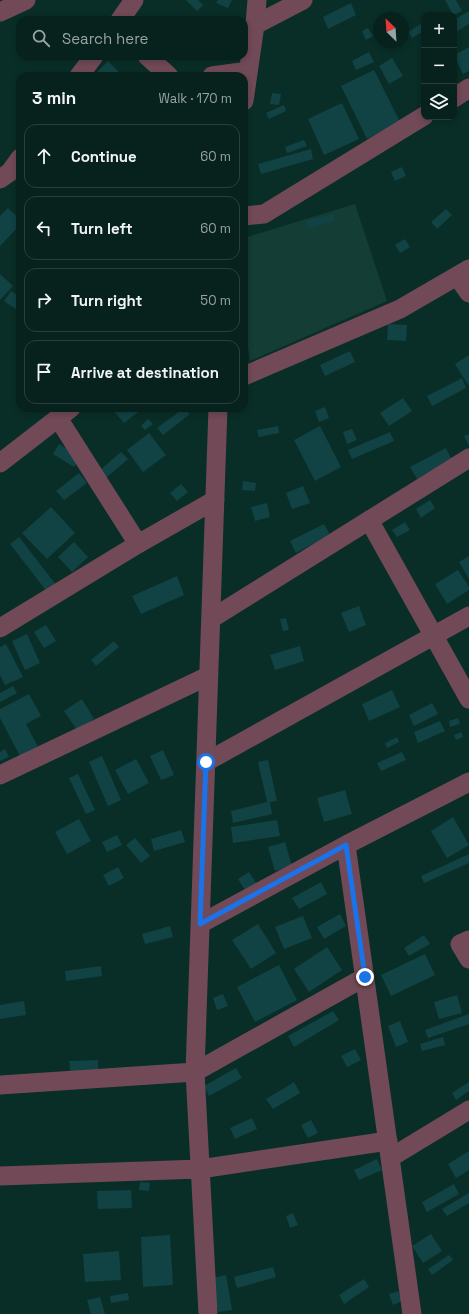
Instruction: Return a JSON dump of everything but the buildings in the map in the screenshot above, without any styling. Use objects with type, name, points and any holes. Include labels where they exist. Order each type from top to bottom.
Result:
[{"type":"street","points":[[0,12],[26,0]]},
{"type":"street","points":[[123,16],[134,0]]},
{"type":"street","points":[[241,72],[248,71],[257,0]]},
{"type":"street","points":[[255,25],[303,0]]},
{"type":"street","points":[[82,72],[91,60]]},
{"type":"street","points":[[151,60],[165,72]]},
{"type":"street","points":[[457,96],[469,88]]},
{"type":"street","points":[[248,216],[264,214],[421,118]]},
{"type":"street","points":[[248,374],[400,310],[463,273],[469,293]]},
{"type":"street","points":[[208,1314],[195,1072],[218,412]]},
{"type":"street","points":[[0,463],[64,413],[138,544]]},
{"type":"street","points":[[211,619],[469,458]]},
{"type":"street","points":[[0,628],[138,544],[215,500]]},
{"type":"street","points":[[370,520],[469,699]]},
{"type":"street","points":[[206,762],[469,616]]},
{"type":"street","points":[[0,775],[208,676]]},
{"type":"street","points":[[200,924],[346,845],[469,782]]},
{"type":"street","points":[[346,845],[412,1314]]},
{"type":"street","points":[[469,940],[460,944],[469,959]]},
{"type":"street","points":[[0,1085],[195,1072],[365,977]]},
{"type":"street","points":[[0,1176],[200,1169],[389,1150],[469,1110]]},
{"type":"shaded area","points":[[355,204],[387,301],[250,361],[248,347],[248,237]]},
{"type":"route","points":[[206,762],[200,924],[346,845],[365,977]]}]
